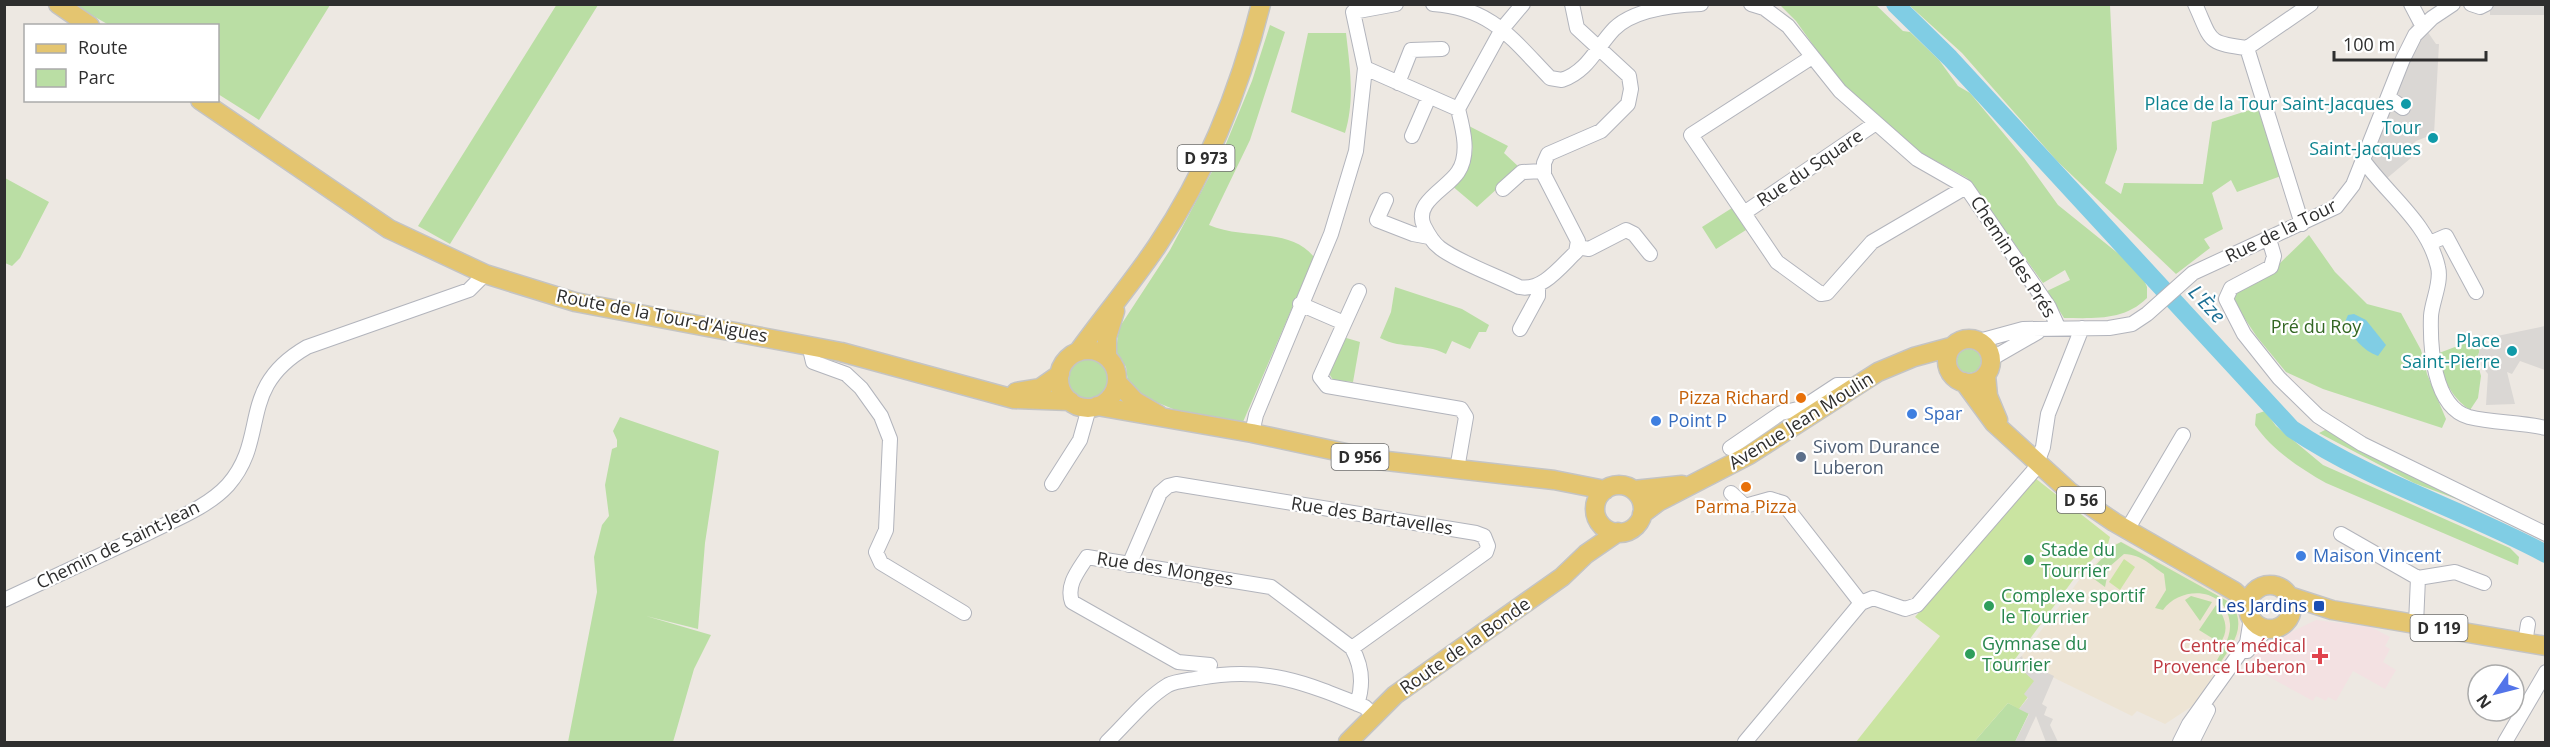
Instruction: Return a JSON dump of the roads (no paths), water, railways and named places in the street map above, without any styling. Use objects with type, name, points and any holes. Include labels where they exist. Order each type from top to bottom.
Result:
[{"type":"main road","points":[[58,4],[87,24]]},
{"type":"main road","name":"D 973","points":[[1078,352],[1120,298],[1169,226],[1202,166],[1241,75],[1261,4]]},
{"type":"main road","name":"Route de la Tour-d'Aigues","points":[[203,102],[389,229],[485,274],[575,302],[810,345],[863,357],[990,394],[1014,399],[1070,401]]},
{"type":"main road","name":"D 973","points":[[1107,357],[1108,328],[1120,298]]},
{"type":"main road","points":[[2011,438],[1999,422],[1988,396],[1989,352],[1979,341],[1964,339],[1951,347],[1947,360],[1980,408],[2011,438],[2039,464]]},
{"type":"main road","name":"Avenue Jean Moulin","points":[[1642,514],[1658,502],[1756,451],[1855,385],[1904,362],[1951,347]]},
{"type":"main road","points":[[1093,351],[1107,357],[1115,368],[1117,382],[1111,397],[1093,407],[1070,401],[1063,393],[1060,374],[1066,360],[1078,352],[1093,351]]},
{"type":"main road","points":[[1904,362],[1929,364],[1958,378],[1980,380],[1989,367]]},
{"type":"main road","name":"Route de la Tour-d'Aigues","points":[[990,394],[1040,388],[1060,374]]},
{"type":"main road","name":"D 956","points":[[1117,382],[1135,401],[1168,420]]},
{"type":"main road","name":"D 956","points":[[1093,407],[1252,433],[1378,460],[1554,480],[1605,490]]},
{"type":"main road","name":"D 56","points":[[2039,464],[2070,492],[2127,530],[2234,591],[2249,611]]},
{"type":"main road","name":"D 956","points":[[1554,480],[1573,490],[1597,514]]},
{"type":"main road","name":"Avenue Jean Moulin","points":[[1634,490],[1699,482]]},
{"type":"main road","points":[[1616,485],[1634,490],[1642,501],[1642,514],[1631,530],[1611,531],[1597,514],[1605,490],[1616,485]]},
{"type":"main road","name":"Route de la Bonde","points":[[1586,554],[1597,514]]},
{"type":"main road","name":"Route de la Bonde","points":[[1348,742],[1373,715],[1414,682],[1562,577],[1586,554],[1618,532]]},
{"type":"main road","name":"D 56","points":[[2197,570],[2236,583],[2261,586]]},
{"type":"main road","points":[[2261,586],[2280,587],[2289,596],[2292,608],[2288,619],[2279,627],[2267,628],[2249,611],[2252,593],[2261,586]]},
{"type":"main road","name":"D 119","points":[[2289,596],[2332,610],[2546,646]]},
{"type":"main road","name":"D 119","points":[[2288,619],[2312,611],[2332,610]]},
{"type":"street","points":[[1252,433],[1256,415],[1300,304],[1331,234],[1356,151],[1365,68],[1353,12],[1396,4]]},
{"type":"street","points":[[1433,4],[1474,12],[1490,19],[1550,78],[1562,80],[1584,68],[1614,29],[1635,14],[1701,4]]},
{"type":"street","points":[[1523,4],[1502,29],[1458,109],[1465,147],[1458,173],[1422,208],[1420,218],[1429,237],[1441,249],[1527,289],[1538,286],[1576,252],[1578,241],[1543,171],[1548,154],[1601,131],[1628,104],[1631,89],[1629,76],[1577,28],[1572,4]]},
{"type":"street","name":"Chemin des Prés","points":[[1751,4],[1764,8],[1777,16],[1840,91],[1917,159],[1966,187],[2049,307],[2052,328]]},
{"type":"street","points":[[2195,4],[2210,36],[2218,45],[2247,48],[2311,4]]},
{"type":"street","points":[[2410,4],[2422,25]]},
{"type":"street","name":"Rue de la Tour","points":[[2082,328],[2109,328],[2138,321],[2181,281],[2337,207],[2354,185],[2403,59],[2422,25],[2453,4]]},
{"type":"street","points":[[2471,4],[2480,7],[2486,4]]},
{"type":"street","points":[[2247,48],[2302,224]]},
{"type":"street","points":[[1398,83],[1411,50],[1442,49]]},
{"type":"street","points":[[1812,57],[1691,135],[1777,262],[1821,294],[1827,293],[1872,242],[1966,187]]},
{"type":"street","points":[[1365,68],[1458,109]]},
{"type":"street","points":[[1412,136],[1429,97]]},
{"type":"street","points":[[2388,98],[2403,108]]},
{"type":"street","name":"Rue du Square","points":[[1744,213],[1876,123]]},
{"type":"street","points":[[2363,160],[2430,243],[2439,270],[2432,311],[2430,347],[2439,384],[2459,413],[2468,417],[2546,428]]},
{"type":"street","points":[[1503,189],[1522,172],[1543,171]]},
{"type":"street","points":[[2354,185],[2379,182]]},
{"type":"street","points":[[1386,200],[1377,220],[1413,234],[1429,237]]},
{"type":"street","points":[[1577,247],[1589,249],[1626,230],[1634,234],[1650,254]]},
{"type":"street","points":[[2430,243],[2446,236],[2476,292]]},
{"type":"street","points":[[2269,239],[2274,256],[2271,267],[2231,288],[2226,299],[2244,334],[2279,378],[2318,416],[2362,444],[2546,534]]},
{"type":"street","name":"Chemin de Saint-Jean","points":[[4,600],[175,520],[217,495],[228,485],[243,462],[262,392],[272,375],[293,355],[308,347],[469,290],[485,274]]},
{"type":"street","points":[[1520,329],[1538,296],[1538,286]]},
{"type":"street","points":[[1359,291],[1320,377],[1322,383],[1327,386],[1461,409],[1466,417],[1457,469]]},
{"type":"street","points":[[1300,304],[1344,323]]},
{"type":"street","points":[[1989,367],[2018,342],[2052,328]]},
{"type":"street","points":[[1745,742],[1861,603],[1873,598],[1905,609],[1917,605],[2039,464],[2048,414],[2082,328],[2012,331],[1979,341]]},
{"type":"street","points":[[810,345],[813,362],[818,366],[834,368],[846,374],[861,388],[881,416],[890,439],[885,530],[876,552],[877,558],[881,563],[964,613]]},
{"type":"street","points":[[1730,448],[1781,413],[1802,408],[1837,385],[1855,385]]},
{"type":"street","points":[[1052,484],[1080,440],[1093,407]]},
{"type":"street","points":[[2127,530],[2183,435]]},
{"type":"street","name":"Rue des Bartavelles","points":[[1129,565],[1160,493],[1176,484],[1484,536],[1488,546],[1486,552],[1352,648]]},
{"type":"street","points":[[1731,493],[1744,506],[1770,499],[1784,503],[1861,603]]},
{"type":"street","points":[[2341,534],[2418,578],[2455,572],[2484,583]]},
{"type":"street","name":"Rue des Monges","points":[[1210,665],[1178,662],[1072,602],[1069,594],[1072,581],[1087,557],[1271,587],[1352,648]]},
{"type":"street","points":[[2416,624],[2418,578]]},
{"type":"street","points":[[2181,742],[2189,724],[2247,643],[2249,611]]},
{"type":"street","points":[[2525,642],[2528,624]]},
{"type":"street","points":[[2192,742],[2229,675],[2267,628]]},
{"type":"street","points":[[1352,648],[1359,661],[1361,673],[1361,691],[1357,704]]},
{"type":"street","points":[[1107,742],[1146,703],[1169,684],[1210,676],[1252,672],[1276,675],[1357,704],[1373,715]]},
{"type":"street","points":[[2508,741],[2546,672]]},
{"type":"water","points":[[2354,314],[2366,320],[2386,345],[2378,356],[2363,347],[2348,328],[2345,322],[2348,315]]},
{"type":"waterway","name":"L'Èze","points":[[1895,4],[1950,58],[2292,429],[2353,465],[2546,554]]},
{"type":"place","name":"Place de la Tour Saint-Jacques","points":[[2406,104]]},
{"type":"place","name":"Tour Saint-Jacques","points":[[2433,138]]},
{"type":"place","name":"Place Saint-Pierre","points":[[2512,351]]},
{"type":"place","name":"Pizza Richard","points":[[1801,398]]},
{"type":"place","name":"Spar","points":[[1912,414]]},
{"type":"place","name":"Point P","points":[[1656,421]]},
{"type":"place","name":"Sivom Durance Luberon","points":[[1801,457]]},
{"type":"place","name":"Parma Pizza","points":[[1746,487]]},
{"type":"place","name":"Maison Vincent","points":[[2301,556]]},
{"type":"place","name":"Stade du Tourrier","points":[[2029,560]]},
{"type":"place","name":"Complexe sportif le Tourrier","points":[[1989,606]]},
{"type":"place","name":"Les Jardins","points":[[2319,606]]},
{"type":"place","name":"Gymnase du Tourrier","points":[[1970,654]]},
{"type":"place","name":"Centre médical Provence Luberon","points":[[2320,656]]},
{"type":"park label","name":"Pré du Roy","points":[[2316,327]]}]
